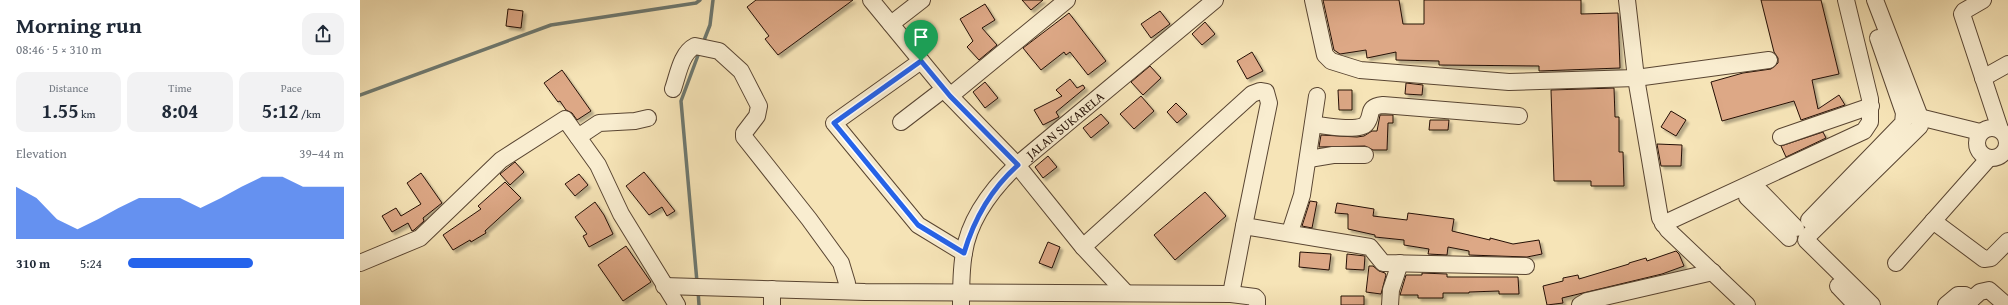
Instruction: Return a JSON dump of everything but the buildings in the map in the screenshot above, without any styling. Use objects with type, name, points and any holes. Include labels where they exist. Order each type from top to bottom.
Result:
[{"type":"street","points":[[871,0],[947,92],[1018,165],[1083,247],[1126,293]]},
{"type":"street","points":[[891,24],[922,0]]},
{"type":"street","points":[[901,122],[947,92],[1067,0]]},
{"type":"street","name":"JALAN SUKARELA","points":[[961,298],[964,253],[970,230],[979,212],[1001,182],[1018,165],[1215,0]]},
{"type":"street","points":[[1313,0],[1326,55],[1331,61],[1360,70],[1509,82],[1636,78],[1769,60]]},
{"type":"street","points":[[1627,0],[1636,78],[1658,212],[1663,224],[1747,305]]},
{"type":"street","points":[[1663,224],[1864,131],[1870,122],[1871,106],[1846,0]]},
{"type":"street","points":[[1865,0],[1903,118]]},
{"type":"street","points":[[1874,0],[1920,121]]},
{"type":"street","points":[[1978,137],[1979,153],[1989,158],[2000,157],[2007,148],[2005,134],[1983,78],[1962,14],[1964,11],[1984,0]]},
{"type":"street","points":[[673,89],[682,60],[689,49],[701,47],[719,51],[741,71],[759,106],[758,116],[744,133],[744,137],[809,219],[840,263],[846,283],[846,292]]},
{"type":"street","points":[[921,61],[834,123],[918,225],[964,253]]},
{"type":"street","points":[[1983,78],[2008,64]]},
{"type":"street","points":[[1083,247],[1252,94],[1260,90],[1266,92],[1269,103],[1231,294]]},
{"type":"street","points":[[1290,232],[1302,195],[1309,159],[1317,96]]},
{"type":"street","points":[[1313,124],[1349,128],[1363,126],[1367,123],[1371,110],[1375,106],[1383,105],[1519,116]]},
{"type":"street","points":[[1781,137],[1871,106]]},
{"type":"street","points":[[578,137],[599,123],[635,121],[648,118]]},
{"type":"street","points":[[1903,118],[1920,121],[1978,137]]},
{"type":"street","points":[[1800,236],[1903,118]]},
{"type":"street","points":[[360,263],[420,238],[500,160],[564,119],[598,165],[621,214],[677,305]]},
{"type":"street","points":[[1800,236],[1920,121]]},
{"type":"street","points":[[1978,137],[1990,127],[2005,134]]},
{"type":"street","points":[[1309,159],[1333,155],[1365,155]]},
{"type":"street","points":[[1896,263],[1989,158]]},
{"type":"street","points":[[1933,221],[1984,259],[1991,258],[2008,241]]},
{"type":"street","points":[[1244,226],[1290,232],[1370,247],[1383,263],[1526,266]]},
{"type":"street","points":[[1800,236],[1856,305]]},
{"type":"street","points":[[1800,236],[1872,305]]},
{"type":"street","points":[[1390,305],[1391,290],[1400,263]]},
{"type":"street","points":[[1580,305],[1587,301],[1712,272]]},
{"type":"street","points":[[664,286],[846,292],[865,298],[1058,300],[1126,293],[1231,294],[1255,297],[1257,299],[1257,305]]},
{"type":"street","points":[[772,289],[772,305]]},
{"type":"street","points":[[1946,305],[1958,295],[1965,295],[1968,302],[1980,292],[1990,290],[2006,305]]},
{"type":"waterway","points":[[360,95],[551,25],[696,3],[700,0]]},
{"type":"waterway","points":[[703,43],[710,25],[713,0]]},
{"type":"waterway","points":[[697,282],[681,101],[700,50]]},
{"type":"waterway","points":[[698,290],[699,305]]},
{"type":"route","points":[[921,61],[950,96],[1018,165],[1001,182],[979,212],[970,230],[964,253],[918,225],[834,123],[834,121],[899,78],[921,61]]}]
